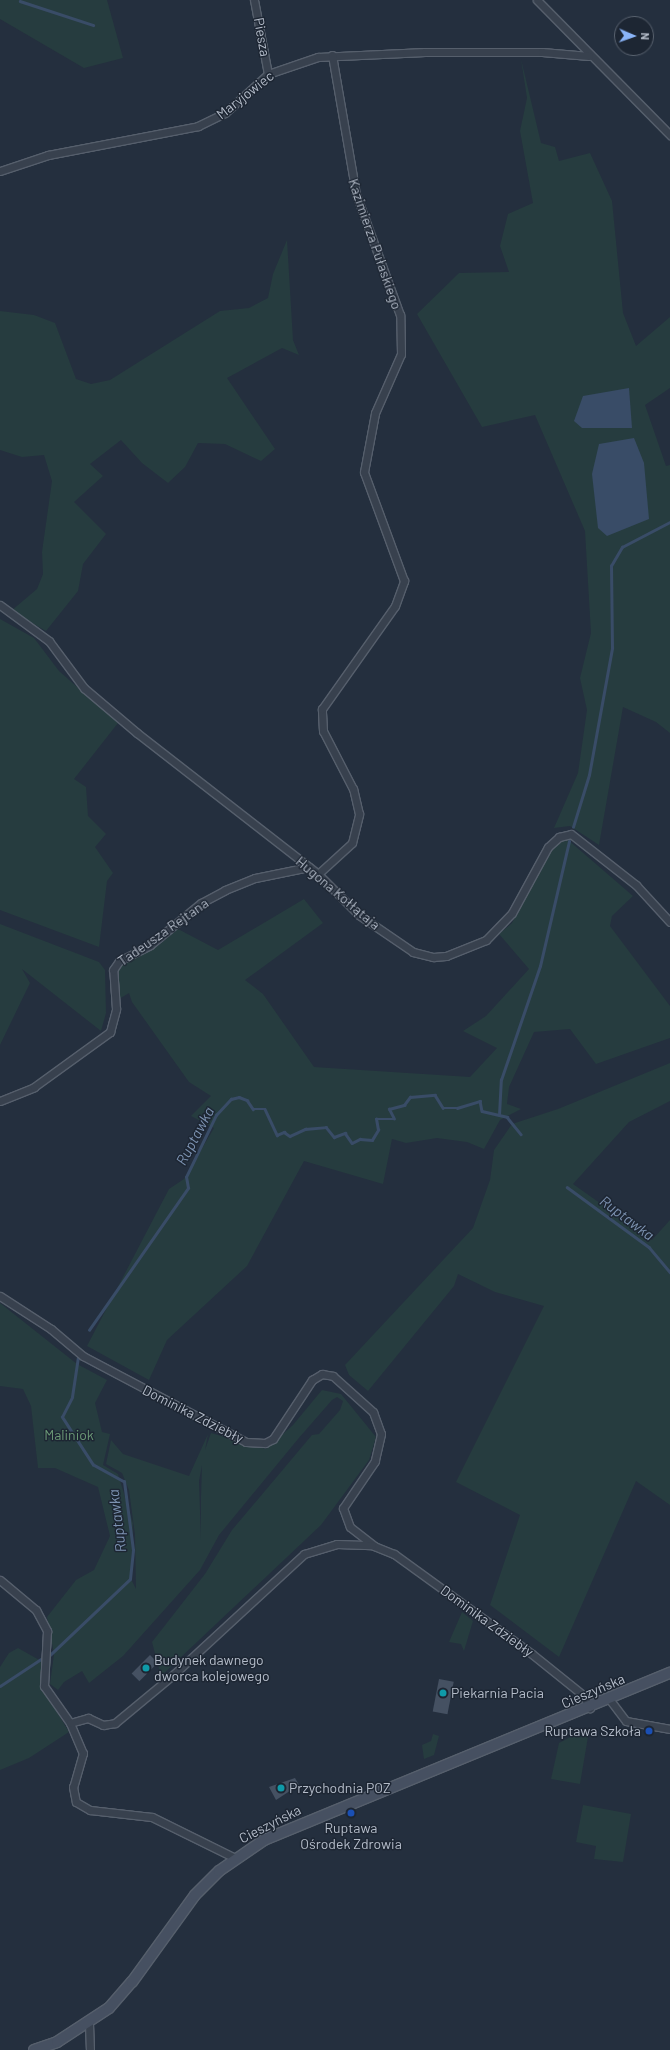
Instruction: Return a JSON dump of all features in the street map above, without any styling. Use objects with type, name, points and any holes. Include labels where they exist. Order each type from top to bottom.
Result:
[{"type":"main road","name":"Cieszyńska","points":[[34,2050],[89,2024],[132,1982],[195,1895],[235,1858],[264,1840],[306,1820],[610,1700],[670,1673]]},
{"type":"street","name":"Piesza","points":[[254,0],[268,74]]},
{"type":"street","points":[[537,0],[589,56],[670,135]]},
{"type":"street","name":"Maryjowiec","points":[[0,171],[48,155],[198,126],[225,113],[268,74],[300,61],[332,55],[425,52],[542,52],[589,56]]},
{"type":"street","name":"Kazimierza Pułaskiego","points":[[318,874],[352,842],[359,814],[354,790],[323,730],[322,709],[395,606],[404,581],[364,472],[376,413],[401,354],[400,315],[356,194],[332,55]]},
{"type":"street","name":"Hugona Kołłątaja","points":[[0,606],[48,641],[84,688],[318,874],[359,915],[413,952],[433,957],[446,956],[474,948],[504,924],[548,847],[559,837],[570,834],[636,885],[670,922]]},
{"type":"street","name":"Tadeusza Rejtana","points":[[0,1101],[34,1086],[110,1032],[116,1009],[113,970],[119,961],[150,945],[201,903],[225,890],[255,878],[309,867]]},
{"type":"street","name":"Dominika Zdziebły","points":[[0,1296],[51,1329],[83,1356],[246,1442],[265,1443],[273,1439],[312,1380],[322,1374],[333,1376],[364,1402],[378,1422],[379,1447],[375,1461],[348,1499],[344,1517],[358,1536],[374,1546],[394,1554],[532,1654],[583,1695],[590,1708]]},
{"type":"street","name":"Dominika Zdziebły","points":[[70,1723],[88,1718],[103,1725],[115,1723],[174,1674],[304,1554],[337,1544],[374,1546]]},
{"type":"street","points":[[0,1580],[12,1587],[42,1619],[47,1631],[44,1686],[70,1723],[82,1753],[72,1795],[81,1808],[152,1817],[235,1858]]},
{"type":"street","points":[[610,1700],[626,1721],[670,1728]]},
{"type":"street","points":[[89,2024],[90,2050]]},
{"type":"green space","points":[[0,0],[107,0],[123,58],[84,68],[0,19]]},
{"type":"green space","points":[[521,59],[541,143],[555,147],[559,161],[590,153],[612,201],[623,313],[636,346],[670,317],[670,388],[645,405],[666,466],[670,465],[670,733],[656,722],[623,707],[599,845],[570,826],[554,828],[578,773],[587,710],[580,678],[591,633],[585,531],[535,415],[482,427],[417,314],[459,273],[509,272],[500,246],[508,214],[533,203],[520,131],[527,98]]},
{"type":"green space","points":[[287,240],[293,340],[299,355],[282,348],[227,378],[275,449],[261,461],[225,444],[198,443],[185,467],[168,483],[142,463],[121,440],[90,464],[103,476],[74,502],[106,534],[83,564],[78,591],[46,631],[11,611],[37,589],[43,574],[42,552],[52,481],[44,455],[22,457],[0,450],[0,311],[34,315],[55,323],[76,379],[91,384],[110,380],[220,311],[249,308],[268,298],[273,274]]},
{"type":"green space","points":[[0,619],[34,638],[59,671],[118,723],[74,779],[86,787],[88,816],[106,834],[95,847],[113,873],[107,881],[99,947],[0,910]]},
{"type":"green space","points":[[567,839],[633,896],[612,916],[610,926],[670,1006],[670,1038],[596,1064],[570,1029],[534,1032],[509,1087],[507,1104],[521,1109],[500,1120],[484,1149],[467,1142],[437,1138],[406,1143],[392,1139],[383,1184],[304,1161],[247,1266],[167,1340],[149,1380],[87,1346],[169,1189],[184,1179],[214,1128],[191,1116],[211,1096],[189,1082],[132,1002],[129,993],[119,999],[119,963],[159,945],[178,929],[218,950],[304,899],[323,923],[245,980],[263,994],[314,1067],[470,1077],[497,1048],[463,1031],[486,1016],[529,969],[499,934],[512,923],[548,854],[557,842]]},
{"type":"green space","points":[[0,924],[99,962],[105,970],[106,1013],[101,1031],[22,969],[30,983],[0,1045]]},
{"type":"green space","points":[[670,1063],[670,1101],[629,1122],[573,1184],[652,1240],[670,1220],[670,1505],[636,1481],[559,1657],[490,1605],[520,1515],[456,1482],[544,1306],[495,1292],[458,1274],[454,1286],[368,1391],[349,1375],[345,1365],[473,1228],[490,1180],[494,1150],[512,1124],[558,1109]]},
{"type":"green space","name":"Maliniok","points":[[0,1303],[77,1364],[107,1380],[95,1403],[102,1432],[110,1434],[103,1465],[118,1474],[133,1523],[131,1579],[136,1589],[135,1535],[129,1490],[122,1473],[106,1464],[111,1440],[123,1454],[189,1476],[208,1434],[205,1450],[211,1433],[266,1449],[293,1425],[322,1390],[341,1394],[376,1437],[369,1460],[321,1525],[161,1676],[152,1642],[205,1574],[232,1530],[312,1435],[319,1434],[340,1410],[343,1401],[337,1397],[332,1400],[219,1535],[200,1570],[123,1656],[89,1683],[82,1671],[64,1682],[58,1690],[50,1684],[54,1654],[47,1617],[76,1580],[94,1570],[110,1536],[98,1487],[55,1468],[38,1468],[31,1406],[23,1389],[0,1386]],"holes":[[[202,1465],[201,1540],[199,1481]]]},
{"type":"green space","points":[[462,1612],[473,1621],[464,1651],[461,1644],[449,1642]]},
{"type":"green space","points":[[18,1648],[41,1661],[45,1656],[41,1686],[69,1732],[29,1758],[0,1770],[0,1667],[9,1653]]},
{"type":"green space","points":[[582,1731],[589,1731],[580,1784],[551,1779],[559,1743]]},
{"type":"green space","points":[[433,1734],[439,1736],[434,1755],[424,1759],[422,1745],[431,1741]]},
{"type":"green space","points":[[583,1805],[631,1814],[623,1862],[594,1859],[596,1846],[576,1842]]},
{"type":"water","points":[[629,388],[632,428],[582,428],[574,421],[583,396]]},
{"type":"water","points":[[634,438],[644,463],[649,519],[607,536],[598,528],[592,474],[599,444]]},
{"type":"building","name":"Budynek dawnego dworca kolejowego","points":[[150,1655],[158,1663],[139,1681],[132,1673]]},
{"type":"building","name":"Piekarnia Pacia","points":[[439,1679],[454,1682],[447,1714],[433,1711]]},
{"type":"building","name":"Przychodnia POZ","points":[[295,1778],[299,1785],[276,1800],[269,1787]]},
{"type":"waterway","points":[[20,1],[93,25]]},
{"type":"waterway","points":[[573,827],[589,775],[612,648],[611,566],[622,547],[670,522]]},
{"type":"waterway","points":[[499,1115],[501,1080],[540,966],[569,841]]},
{"type":"waterway","name":"Ruptawka","points":[[89,1330],[188,1188],[186,1177],[216,1115],[231,1099],[239,1097],[247,1100],[253,1109],[265,1109],[277,1135],[284,1132],[290,1136],[305,1129],[326,1127],[334,1137],[345,1133],[352,1143],[360,1139],[372,1140],[378,1130],[376,1119],[394,1119],[389,1109],[404,1105],[410,1097],[435,1095],[443,1108],[457,1108],[480,1101],[482,1111],[507,1117],[521,1134]]},
{"type":"waterway","name":"Ruptawka","points":[[567,1187],[649,1247],[670,1272]]},
{"type":"waterway","name":"Ruptawka","points":[[50,1655],[130,1579],[133,1550],[124,1482],[93,1465],[62,1417],[72,1397],[78,1357]]},
{"type":"waterway","name":"Ruptawka","points":[[0,1686],[41,1659]]},
{"type":"place","name":"Budynek dawnego dworca kolejowego","points":[[146,1668]]},
{"type":"place","name":"Piekarnia Pacia","points":[[443,1693]]},
{"type":"place","name":"Ruptawa Szkoła","points":[[649,1731]]},
{"type":"place","name":"Przychodnia POZ","points":[[281,1788]]},
{"type":"place","name":"Ruptawa Ośrodek Zdrowia","points":[[351,1813]]}]
